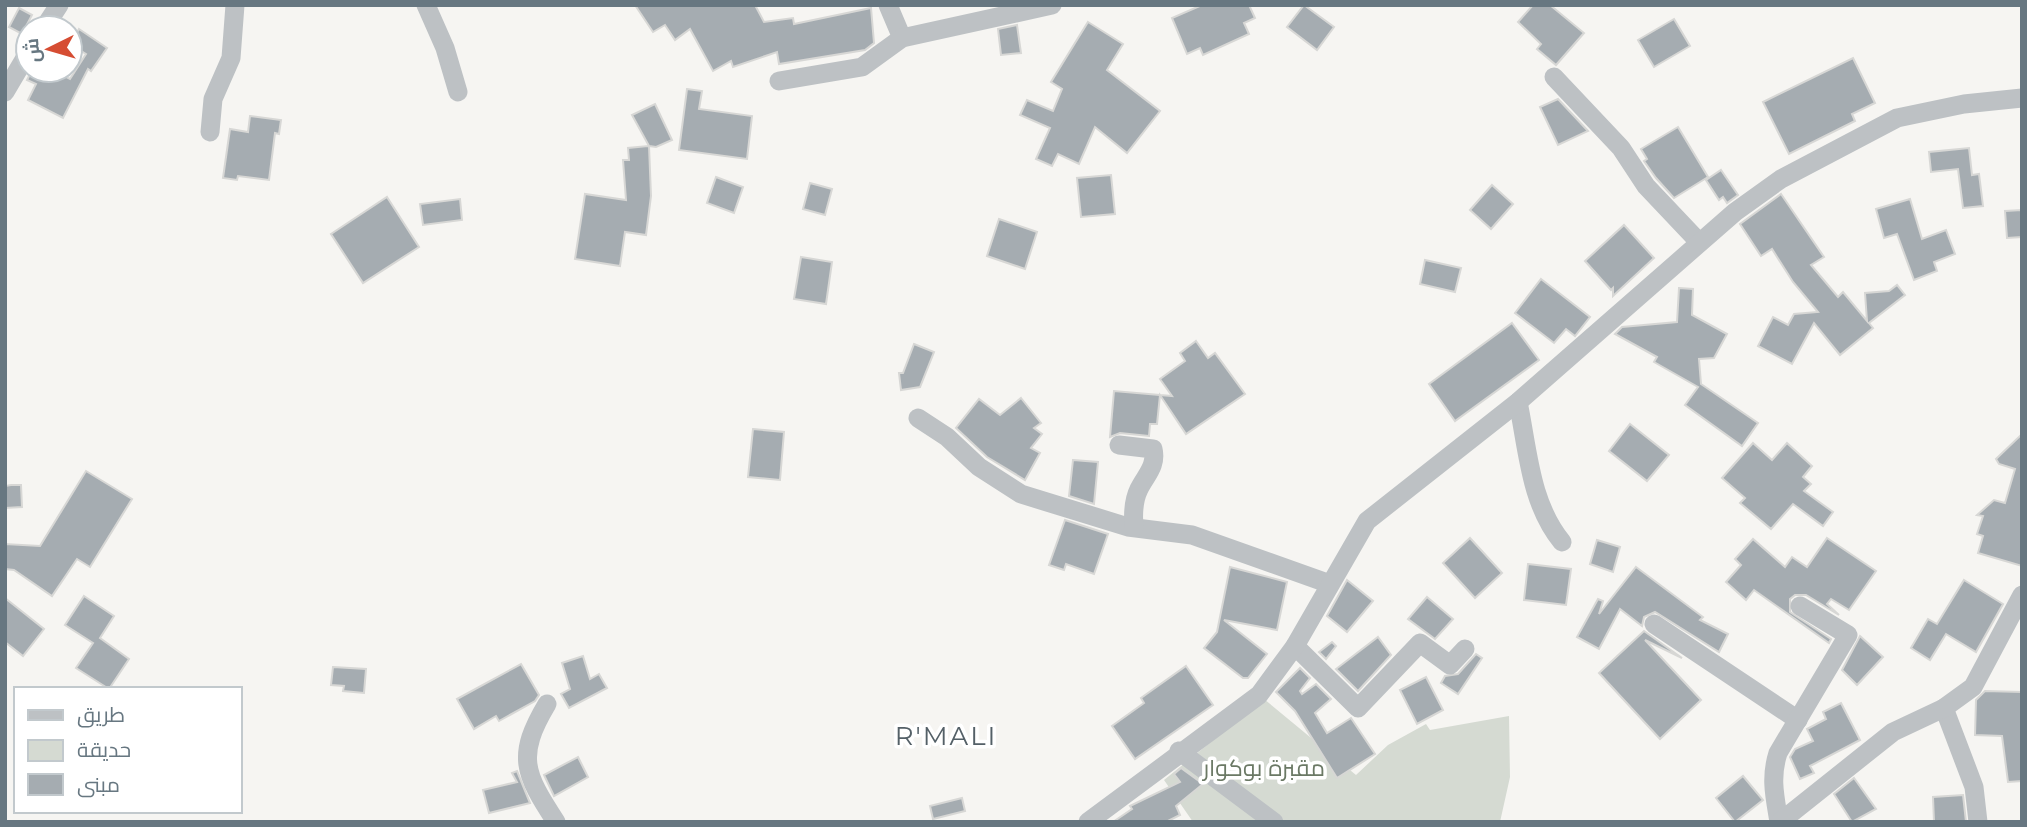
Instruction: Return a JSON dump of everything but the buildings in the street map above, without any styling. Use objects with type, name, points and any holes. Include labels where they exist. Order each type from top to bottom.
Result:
[{"type":"street","points":[[210,132],[213,99],[232,58],[235,5]]},
{"type":"street","points":[[426,5],[445,48],[458,92]]},
{"type":"street","points":[[888,5],[901,38]]},
{"type":"street","points":[[779,81],[862,67],[901,38],[1052,5]]},
{"type":"street","points":[[5,92],[14,76]]},
{"type":"street","points":[[1554,77],[1621,148],[1646,186],[1699,242]]},
{"type":"street","points":[[1088,822],[1180,751],[1259,695],[1295,646],[1367,521],[1518,402],[1699,242],[1781,179],[1897,118],[1964,104],[2022,98]]},
{"type":"street","points":[[1518,402],[1538,502],[1547,523],[1562,542]]},
{"type":"street","points":[[918,418],[947,437],[979,467],[1021,494],[1133,527],[1192,535],[1330,584]]},
{"type":"street","points":[[1119,445],[1147,446],[1153,449],[1155,457],[1151,471],[1138,490],[1133,527]]},
{"type":"street","points":[[1800,606],[1848,635],[1778,753],[1772,771],[1780,822],[1893,732],[1944,709],[1973,687],[2022,595]]},
{"type":"street","points":[[1654,624],[1798,720]]},
{"type":"street","points":[[1295,646],[1359,708],[1420,643],[1450,665],[1465,649]]},
{"type":"street","points":[[547,704],[530,732],[527,762],[529,776],[556,822]]},
{"type":"street","points":[[1944,709],[1974,787],[1978,822]]},
{"type":"street","points":[[1180,751],[1273,822]]},
{"type":"green space","name":"مقبرة بوكوار","points":[[1264,699],[1356,775],[1388,745],[1426,724],[1430,730],[1509,716],[1510,777],[1500,822],[1193,822],[1164,780]]},
{"type":"district","name":"R'MALI","points":[[946,736]]}]
